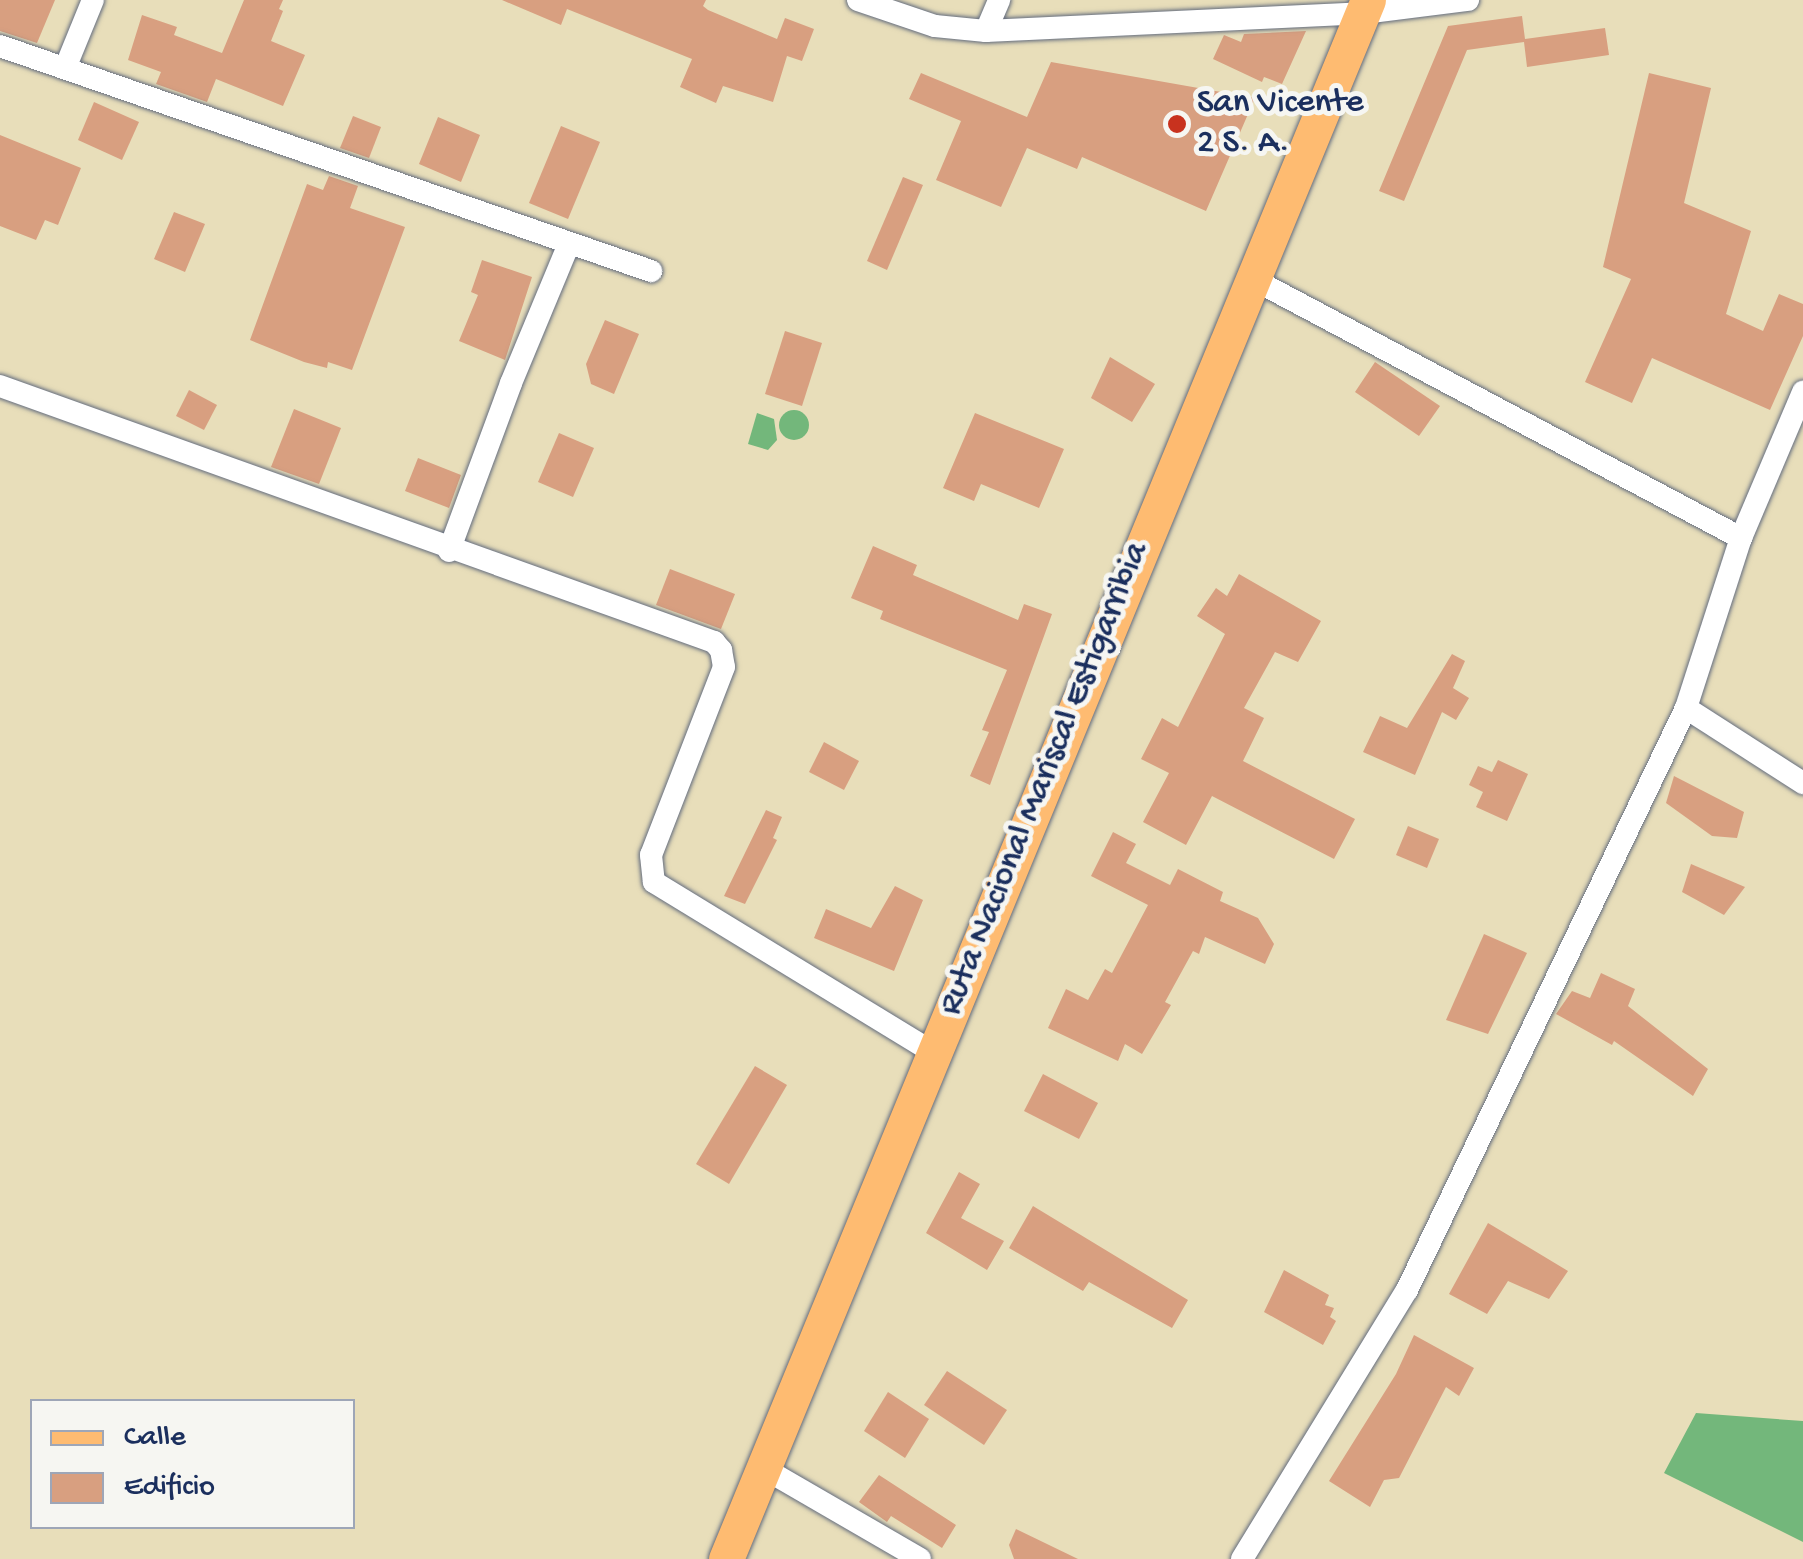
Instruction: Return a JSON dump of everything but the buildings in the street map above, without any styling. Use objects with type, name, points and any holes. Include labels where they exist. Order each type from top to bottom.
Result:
[{"type":"main road","name":"Ruta Nacional Mariscal Estigarribia","points":[[726,1559],[1365,6]]},
{"type":"street","points":[[66,66],[93,0]]},
{"type":"street","points":[[858,0],[935,26],[986,31],[1468,0]]},
{"type":"street","points":[[986,31],[998,0]]},
{"type":"street","points":[[0,46],[651,271]]},
{"type":"street","points":[[449,551],[511,383],[569,244]]},
{"type":"street","points":[[1251,278],[1741,538]]},
{"type":"street","points":[[0,386],[718,646],[724,668],[651,856],[654,882],[932,1052]]},
{"type":"street","points":[[1242,1559],[1407,1290],[1686,708],[1741,538],[1803,392]]},
{"type":"street","points":[[1686,708],[1803,783]]},
{"type":"street","points":[[764,1470],[920,1559]]},
{"type":"green space","points":[[794,410],[805,414],[809,425],[805,436],[794,440],[783,436],[779,425],[783,414]]},
{"type":"green space","points":[[757,413],[774,419],[777,440],[768,450],[748,444]]},
{"type":"green space","points":[[1696,1413],[1803,1421],[1803,1542],[1664,1473]]},
{"type":"place","name":"San Vicente 2 S. A.","points":[[1177,124]]}]
